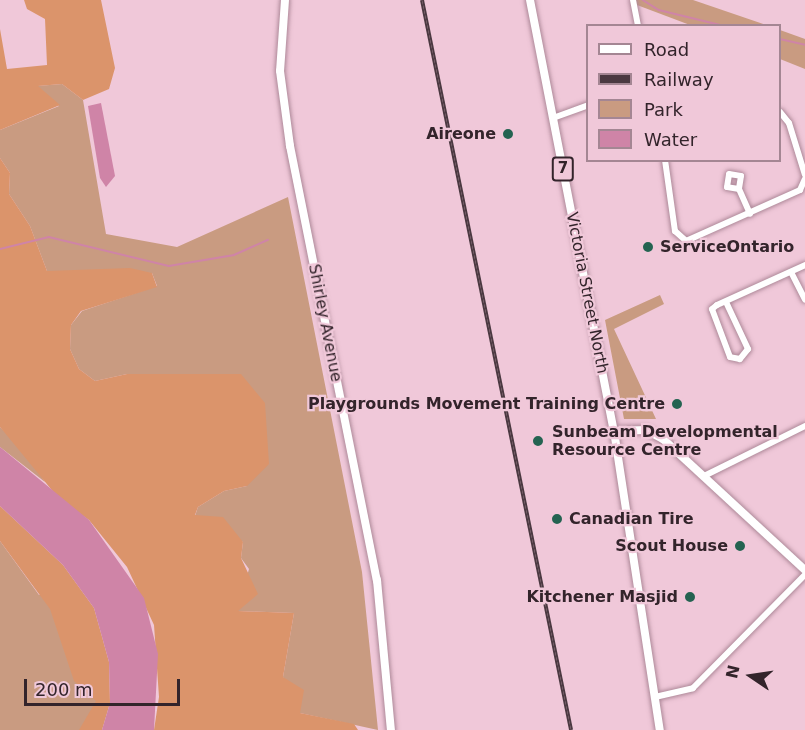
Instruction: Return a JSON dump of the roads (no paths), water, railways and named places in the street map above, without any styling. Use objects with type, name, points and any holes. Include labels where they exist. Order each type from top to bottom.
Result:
[{"type":"main road","name":"Shirley Avenue","points":[[285,0],[279,58],[290,146],[377,580],[391,730]]},
{"type":"main road","name":"Victoria Street North","points":[[530,0],[614,431],[660,730]]},
{"type":"main road","points":[[614,431],[653,433],[704,476],[805,570]]},
{"type":"street","points":[[633,0],[639,24]]},
{"type":"street","points":[[553,118],[586,106]]},
{"type":"street","points":[[665,162],[680,237],[694,241],[800,190],[805,177],[789,123],[781,113]]},
{"type":"street","points":[[739,189],[750,214]]},
{"type":"street","points":[[726,302],[748,349],[740,358],[730,357],[710,315],[726,302],[805,265]]},
{"type":"street","points":[[791,272],[805,300]]},
{"type":"street","points":[[704,476],[805,426]]},
{"type":"street","points":[[655,697],[693,688],[805,576]]},
{"type":"water","points":[[101,103],[115,176],[106,187],[100,178],[88,106]]},
{"type":"water","points":[[0,447],[89,520],[144,598],[158,654],[154,730],[102,730],[110,703],[109,662],[94,608],[63,565],[0,506]]},
{"type":"waterway","points":[[643,0],[659,10],[716,24]]},
{"type":"waterway","points":[[781,39],[805,45]]},
{"type":"waterway","points":[[0,249],[49,237],[169,266],[234,255],[268,240]]},
{"type":"railway","points":[[422,0],[571,730]]},
{"type":"place","name":"Aireone","points":[[508,134]]},
{"type":"place","name":"ServiceOntario","points":[[648,247]]},
{"type":"place","name":"Playgrounds Movement Training Centre","points":[[677,404]]},
{"type":"place","name":"Sunbeam Developmental Resource Centre","points":[[538,441]]},
{"type":"place","name":"Canadian Tire","points":[[557,519]]},
{"type":"place","name":"Scout House","points":[[740,546]]},
{"type":"place","name":"Kitchener Masjid","points":[[690,597]]}]
